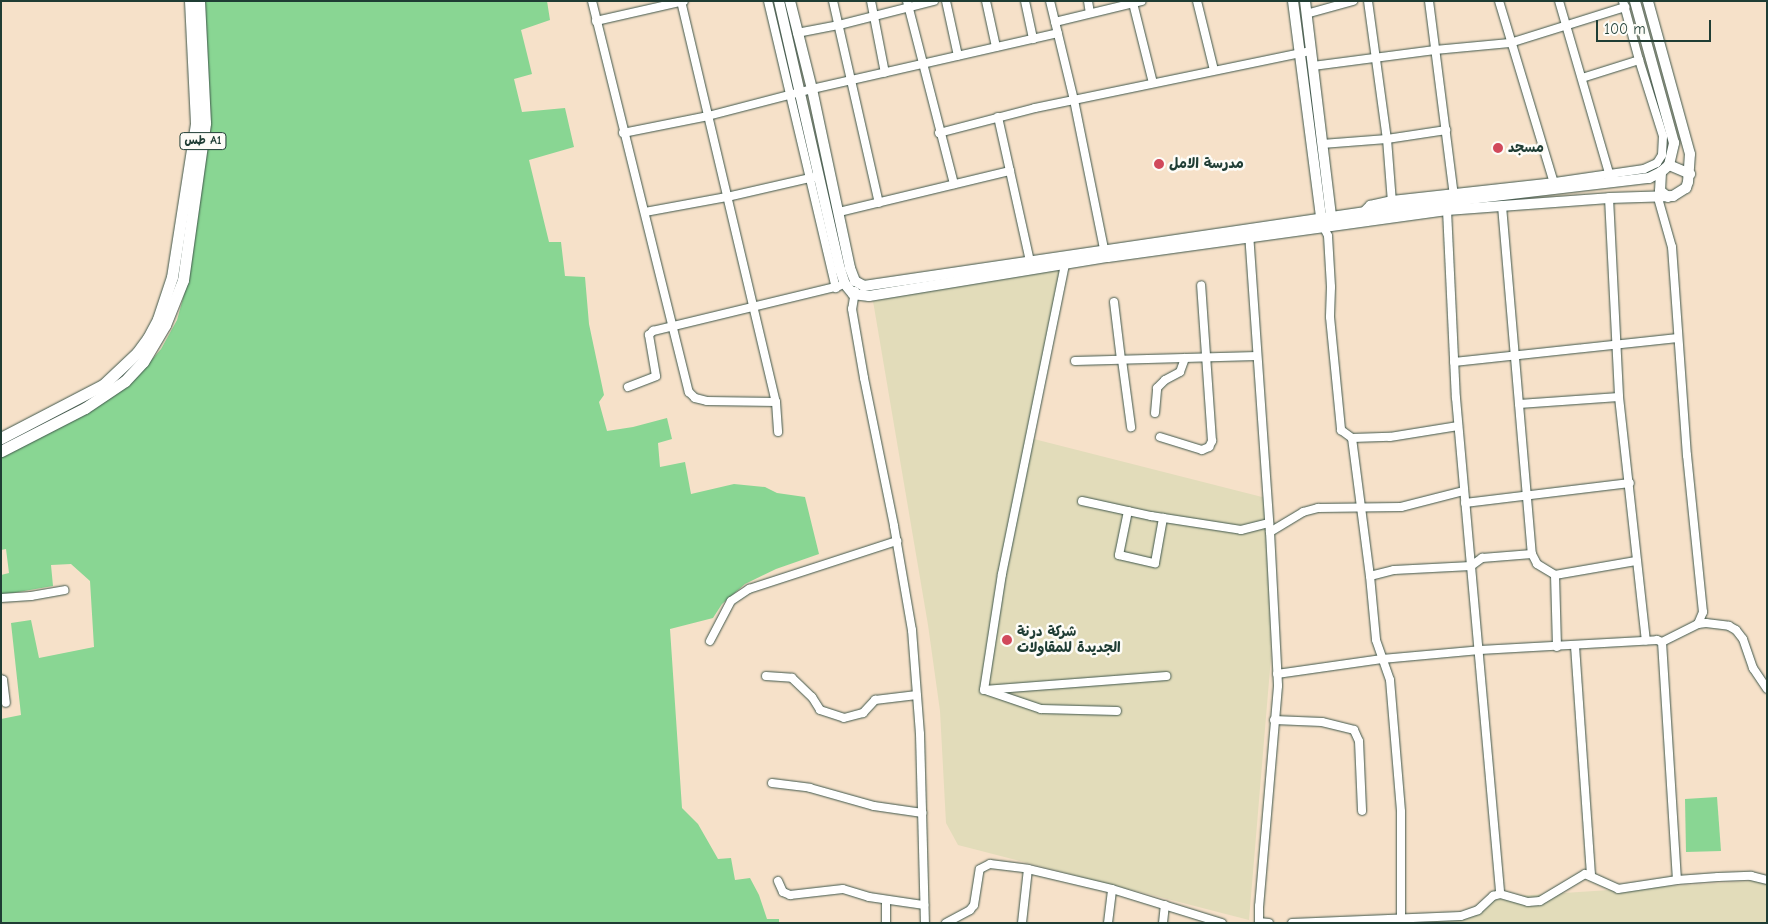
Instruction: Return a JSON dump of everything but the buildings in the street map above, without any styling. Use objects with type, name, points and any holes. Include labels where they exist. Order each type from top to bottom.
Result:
[{"type":"highway","name":"طس A1","points":[[1,438],[103,385],[137,353],[148,338],[158,318],[172,277],[196,123],[190,1]]},
{"type":"highway","name":"طس A1","points":[[1,451],[85,408],[126,381],[143,362],[165,325],[183,280],[204,133],[205,90],[200,1]]},
{"type":"main road","points":[[778,1],[800,92],[815,176],[853,294],[869,296],[1106,253],[1327,222],[1447,210],[1609,198],[1663,198],[1677,195],[1686,188],[1690,174],[1690,154],[1648,1]]},
{"type":"main road","points":[[790,1],[812,89],[839,212],[850,268],[849,284]]},
{"type":"main road","points":[[1293,1],[1299,53],[1327,222]]},
{"type":"main road","points":[[1305,1],[1322,144],[1327,222]]},
{"type":"main road","points":[[1635,1],[1671,126],[1674,143],[1660,191],[1663,198]]},
{"type":"main road","points":[[1327,222],[1392,204],[1610,179],[1649,178],[1665,169],[1690,174]]},
{"type":"main road","points":[[849,284],[864,286],[1030,261],[1066,260]]},
{"type":"street","points":[[592,1],[623,133],[645,212],[689,392],[695,398],[707,401],[776,402]]},
{"type":"street","points":[[645,212],[727,197],[815,176],[790,95],[768,1]]},
{"type":"street","points":[[833,1],[879,203]]},
{"type":"street","points":[[871,1],[885,73]]},
{"type":"street","points":[[797,33],[874,16],[908,4],[934,1]]},
{"type":"street","points":[[946,1],[958,56]]},
{"type":"street","points":[[986,1],[996,47]]},
{"type":"street","points":[[1025,1],[1033,39]]},
{"type":"street","points":[[1050,1],[1074,100],[1106,253]]},
{"type":"street","points":[[1088,1],[1090,13]]},
{"type":"street","points":[[1055,22],[1142,1]]},
{"type":"street","points":[[1197,1],[1214,70]]},
{"type":"street","points":[[1306,14],[1353,1]]},
{"type":"street","points":[[1368,1],[1387,139],[1392,204]]},
{"type":"street","points":[[1429,1],[1454,197]]},
{"type":"street","points":[[1499,1],[1510,43],[1555,186]]},
{"type":"street","points":[[1313,66],[1435,50],[1510,43],[1566,24],[1624,4],[1663,136],[1662,155],[1657,163],[1610,179],[1582,78],[1566,24],[1559,1]]},
{"type":"street","points":[[596,21],[682,2],[776,402],[778,432]]},
{"type":"street","points":[[1133,3],[1153,83]]},
{"type":"street","points":[[908,4],[939,133],[954,184]]},
{"type":"street","points":[[623,133],[708,116],[812,89],[850,82],[1058,33]]},
{"type":"street","points":[[939,133],[998,117],[1074,100],[1311,51]]},
{"type":"street","points":[[1582,78],[1639,60]]},
{"type":"street","points":[[998,117],[1030,261]]},
{"type":"street","points":[[1322,144],[1387,139],[1446,130]]},
{"type":"street","points":[[839,212],[1010,171]]},
{"type":"street","points":[[1609,198],[1619,397],[1646,641]]},
{"type":"street","points":[[1663,198],[1672,247],[1678,338],[1703,612],[1698,624]]},
{"type":"street","points":[[1502,206],[1532,554],[1537,564],[1555,575],[1636,562]]},
{"type":"street","points":[[1447,210],[1458,426],[1480,650],[1500,894]]},
{"type":"street","points":[[1327,222],[1331,287],[1330,317],[1341,430],[1352,438],[1390,437],[1458,426]]},
{"type":"street","points":[[1249,233],[1270,532],[1277,674],[1259,922],[1268,923]]},
{"type":"street","points":[[984,690],[1002,574],[1066,260]]},
{"type":"street","points":[[628,387],[656,376],[657,369],[649,335],[672,326],[849,284]]},
{"type":"street","points":[[1160,437],[1202,450],[1209,447],[1212,441],[1201,285]]},
{"type":"street","points":[[853,294],[852,308],[864,378],[897,541],[912,630],[917,695],[925,923]]},
{"type":"street","points":[[1114,302],[1131,427]]},
{"type":"street","points":[[1454,362],[1678,338]]},
{"type":"street","points":[[1075,361],[1257,356]]},
{"type":"street","points":[[1155,413],[1157,388],[1165,380],[1180,372],[1185,358]]},
{"type":"street","points":[[1519,404],[1619,397]]},
{"type":"street","points":[[1352,438],[1370,576],[1376,640],[1390,680],[1401,812],[1401,919]]},
{"type":"street","points":[[1465,503],[1630,483]]},
{"type":"street","points":[[1270,532],[1310,510],[1401,507],[1464,491]]},
{"type":"street","points":[[1082,501],[1163,518],[1240,530],[1269,523]]},
{"type":"street","points":[[1128,511],[1119,554],[1155,564],[1163,518]]},
{"type":"street","points":[[710,640],[731,601],[749,589],[897,541]]},
{"type":"street","points":[[1370,576],[1388,571],[1471,566],[1482,558],[1532,554]]},
{"type":"street","points":[[1555,575],[1557,647]]},
{"type":"street","points":[[1,598],[31,596],[64,590]]},
{"type":"street","points":[[1277,674],[1382,659],[1480,650],[1646,641],[1662,642],[1698,624],[1714,624],[1736,630],[1743,639],[1753,668],[1767,689]]},
{"type":"street","points":[[1662,642],[1677,880]]},
{"type":"street","points":[[1575,646],[1591,875]]},
{"type":"street","points":[[766,676],[792,678],[812,697],[820,710],[844,718],[863,713],[870,704],[882,698],[917,695]]},
{"type":"street","points":[[984,690],[1166,676]]},
{"type":"street","points":[[1,679],[3,680],[6,703]]},
{"type":"street","points":[[984,690],[1041,708],[1116,711]]},
{"type":"street","points":[[1274,720],[1322,722],[1354,730],[1359,741],[1362,811]]},
{"type":"street","points":[[772,783],[810,788],[874,806],[922,814]]},
{"type":"street","points":[[946,923],[965,914],[974,905],[980,868],[984,865],[1028,870],[1112,889],[1222,923]]},
{"type":"street","points":[[1022,923],[1028,870]]},
{"type":"street","points":[[1292,923],[1401,919],[1411,921],[1461,916],[1478,910],[1493,896],[1500,894],[1528,902],[1540,901],[1581,876],[1591,875],[1600,882],[1618,889],[1677,880],[1751,876],[1767,880]]},
{"type":"street","points":[[778,881],[784,892],[790,895],[843,889],[869,897],[924,905]]},
{"type":"street","points":[[1108,923],[1112,889]]},
{"type":"street","points":[[886,900],[886,923]]},
{"type":"street","points":[[1163,923],[1165,905]]},
{"type":"shaded area","points":[[1066,266],[1030,438],[1266,498],[1271,657],[1249,920],[958,845],[946,823],[940,711],[928,625],[873,301]]},
{"type":"shaded area","points":[[1767,880],[1767,923],[1416,923],[1416,916],[1460,914],[1499,897]]},
{"type":"green space","points":[[202,1],[547,1],[550,20],[521,30],[532,74],[514,79],[522,112],[565,108],[574,147],[529,160],[549,242],[561,242],[565,276],[585,277],[589,324],[604,395],[599,402],[607,431],[633,427],[667,418],[672,439],[658,443],[660,467],[685,462],[691,494],[734,484],[765,487],[777,493],[805,497],[819,554],[776,569],[745,584],[722,604],[713,618],[670,629],[682,808],[698,824],[718,859],[731,858],[735,880],[750,878],[759,895],[767,919],[779,919],[779,923],[1,923],[1,719],[21,715],[11,623],[31,620],[39,658],[94,647],[90,581],[71,564],[51,565],[53,586],[1,595],[1,575],[9,573],[6,549],[1,550],[1,456],[114,396],[137,377],[161,349],[177,320],[185,291],[204,157]]},
{"type":"green space","points":[[1717,797],[1721,851],[1686,852],[1685,799]]},
{"type":"place","name":"مسجد","points":[[1498,148]]},
{"type":"place","name":"مدرسة الامل","points":[[1159,164]]},
{"type":"place","name":"شركة درنة الجديدة للمقاولات","points":[[1007,640]]}]
